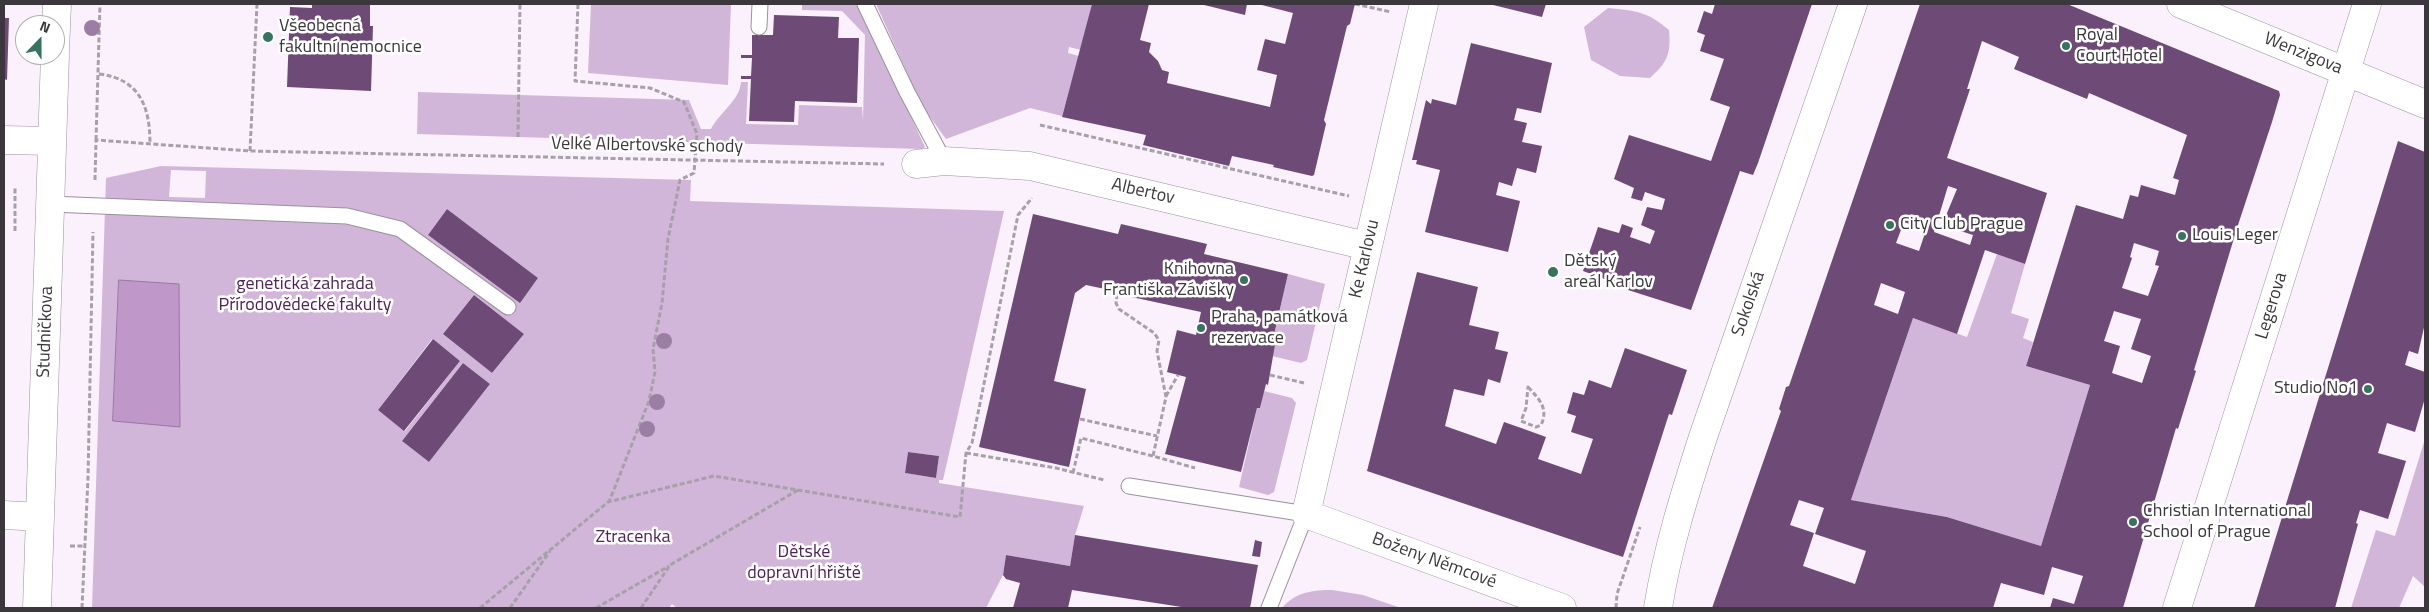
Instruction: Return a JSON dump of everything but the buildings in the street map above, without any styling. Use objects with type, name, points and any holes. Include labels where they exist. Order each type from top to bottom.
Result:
[{"type":"street","name":"Ke Karlovu","points":[[1306,514],[1424,4]]},
{"type":"street","name":"Sokolská","points":[[1658,608],[1663,578],[1682,502],[1853,4]]},
{"type":"street","name":"Wenzigova","points":[[2182,4],[2425,104]]},
{"type":"street","name":"Legerova","points":[[2177,608],[2367,4]]},
{"type":"street","name":"Studničkova","points":[[37,608],[55,65]]},
{"type":"street","points":[[4,140],[52,141]]},
{"type":"street","name":"Albertov","points":[[916,164],[944,161],[1030,166],[1368,246]]},
{"type":"street","points":[[4,514],[40,516]]},
{"type":"street","name":"Boženy Němcové","points":[[1306,514],[1562,608]]},
{"type":"street","points":[[1663,578],[1667,608]]},
{"type":"lane","points":[[760,4],[760,27]]},
{"type":"lane","points":[[865,4],[907,92],[944,161]]},
{"type":"lane","points":[[50,204],[347,216],[400,228],[508,307]]},
{"type":"lane","points":[[1129,486],[1306,514],[1269,608]]},
{"type":"path","points":[[82,608],[88,478],[100,4]]},
{"type":"path","points":[[250,151],[257,4]]},
{"type":"path","points":[[518,137],[520,4]]},
{"type":"path","points":[[578,4],[575,81],[650,88],[684,102],[697,134],[694,173],[680,180],[672,221],[662,303],[653,349],[655,372],[649,401],[608,502]]},
{"type":"path","points":[[1355,4],[1399,14]]},
{"type":"path","points":[[99,74],[114,76],[130,86],[144,102],[150,121],[150,144]]},
{"type":"path","points":[[1040,124],[1354,197]]},
{"type":"path","name":"Velké Albertovské schody","points":[[96,140],[250,151],[377,155],[916,164]]},
{"type":"path","points":[[480,608],[608,502],[714,476],[960,517],[966,453],[972,442],[1018,215],[1032,198]]},
{"type":"path","points":[[1117,294],[1116,304],[1119,309],[1154,333],[1159,340],[1157,351],[1166,397]]},
{"type":"path","points":[[1153,456],[1166,397],[1178,374]]},
{"type":"path","points":[[1270,374],[1310,384]]},
{"type":"path","points":[[1528,387],[1542,402],[1545,416],[1541,425],[1536,427],[1527,423],[1521,421],[1526,408],[1528,387]]},
{"type":"path","points":[[1080,419],[1157,436]]},
{"type":"path","points":[[1524,429],[1527,423]]},
{"type":"path","points":[[1073,473],[1081,438],[1215,474],[1210,498]]},
{"type":"path","points":[[966,453],[1073,473],[1129,486]]},
{"type":"path","points":[[596,608],[799,489]]},
{"type":"path","points":[[510,608],[552,547]]},
{"type":"path","points":[[642,608],[670,565]]},
{"type":"green space","points":[[591,4],[731,4],[728,85],[588,73]]},
{"type":"green space","points":[[802,4],[859,4],[925,147],[922,149],[417,134],[418,92],[689,100],[701,129],[711,129],[737,95],[741,82],[748,82],[746,124],[798,125],[799,105],[862,107],[863,120],[865,35],[842,11],[802,10]]},
{"type":"green space","points":[[876,4],[1092,4],[1081,50],[1069,47],[1068,53],[1079,56],[1062,116],[1030,108],[946,139],[922,106]]},
{"type":"green space","points":[[1608,8],[1647,15],[1669,30],[1669,51],[1667,57],[1661,67],[1650,78],[1620,76],[1591,60],[1584,27]]},
{"type":"green space","points":[[161,166],[691,180],[690,201],[1004,211],[943,480],[939,480],[939,483],[1084,506],[1075,535],[1070,566],[1006,555],[1003,575],[986,608],[677,608],[672,604],[669,608],[92,608],[106,178]],"holes":[[[171,170],[206,171],[205,198],[169,197]],[[447,209],[538,278],[520,302],[428,235]],[[474,295],[524,334],[492,373],[443,334]],[[432,339],[460,361],[405,431],[378,410]],[[463,363],[490,384],[429,462],[402,441]],[[908,452],[939,456],[936,478],[905,473]]]},
{"type":"green space","points":[[1997,254],[2025,264],[2011,313],[2029,319],[2023,338],[2033,342],[2026,366],[2090,385],[2041,546],[1947,517],[1851,500],[1913,318],[1967,337]]},
{"type":"green space","points":[[1288,274],[1325,284],[1307,360],[1301,363],[1272,356],[1276,339],[1273,339]]},
{"type":"green space","points":[[1264,391],[1292,398],[1296,403],[1274,492],[1268,495],[1239,487],[1257,408],[1260,408]]},
{"type":"green space","points":[[2425,439],[2425,587],[2413,576],[2399,608],[2351,608],[2376,530],[2395,536]]},
{"type":"green space","points":[[1332,590],[1363,595],[1401,608],[1282,608],[1299,595]]},
{"type":"shaded area","points":[[119,280],[179,284],[180,427],[113,421]]},
{"type":"place","name":"Všeobecná fakultní nemocnice","points":[[268,37]]},
{"type":"place","name":"Royal Court Hotel","points":[[2066,46]]},
{"type":"place","name":"City Club Prague","points":[[1890,225]]},
{"type":"place","name":"Louis Leger","points":[[2182,236]]},
{"type":"place","name":"Dětský areál Karlov","points":[[1553,272]]},
{"type":"place","name":"Knihovna Františka Závišky","points":[[1244,280]]},
{"type":"place","name":"Praha, památková rezervace","points":[[1201,328]]},
{"type":"place","name":"Studio No1","points":[[2368,389]]},
{"type":"place","name":"Christian International School of Prague","points":[[2133,522]]},
{"type":"park label","name":"genetická zahrada Přírodovědecké fakulty","points":[[305,295]]},
{"type":"park label","name":"Ztracenka","points":[[633,538]]},
{"type":"park label","name":"Dětské dopravní hřiště","points":[[804,563]]}]
